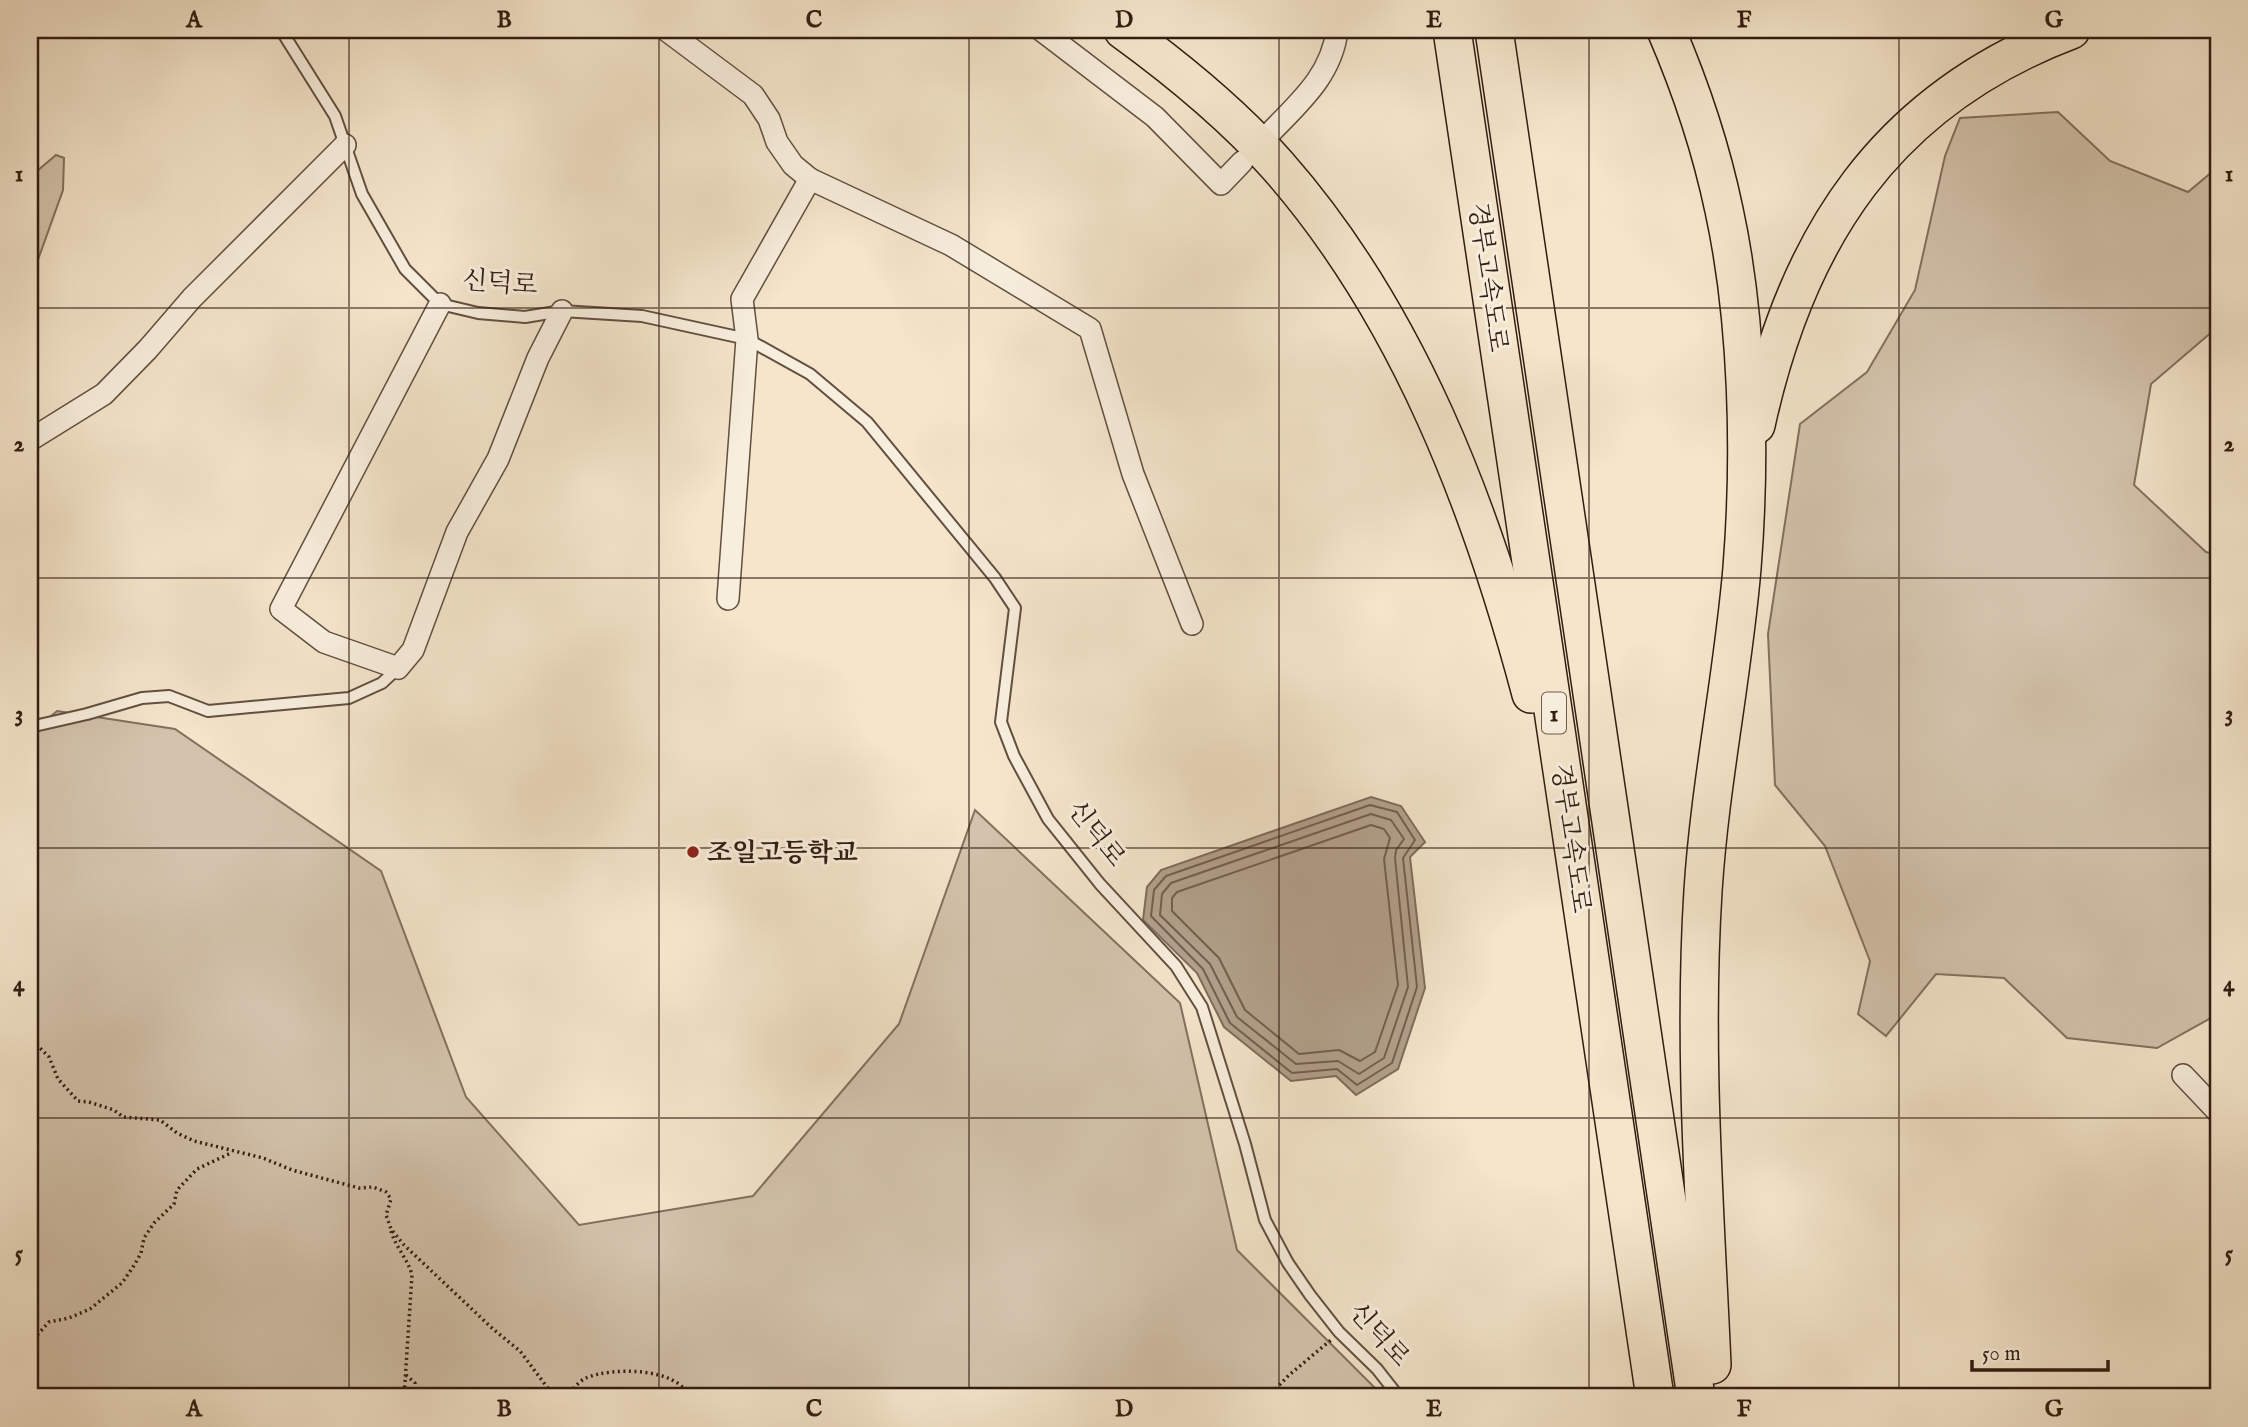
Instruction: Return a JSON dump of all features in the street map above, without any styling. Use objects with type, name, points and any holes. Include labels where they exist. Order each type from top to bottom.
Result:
[{"type":"highway","points":[[1123,30],[1188,80],[1277,165],[1357,274],[1404,355],[1446,440],[1501,592],[1547,754],[1581,900]]},
{"type":"highway","name":"경부고속도로","points":[[1452,30],[1655,1397]]},
{"type":"highway","name":"경부고속도로","points":[[1494,30],[1696,1397]]},
{"type":"highway","points":[[1666,30],[1708,144],[1731,244],[1740,315],[1745,513]]},
{"type":"highway","points":[[1714,1397],[1699,1067],[1699,962],[1710,813],[1737,616],[1755,431],[1782,333],[1816,253],[1846,200],[1899,137],[1957,87],[2012,54],[2071,30]]},
{"type":"street","points":[[666,30],[753,95],[769,119],[777,142],[793,165],[810,179],[951,245],[1090,328],[1133,474],[1192,624]]},
{"type":"street","points":[[1041,30],[1155,117],[1221,184],[1242,162]]},
{"type":"street","points":[[1271,132],[1308,94],[1327,68],[1335,49],[1337,30]]},
{"type":"street","points":[[30,440],[104,394],[192,298],[345,145]]},
{"type":"street","points":[[728,599],[747,339],[742,299],[810,179]]},
{"type":"street","points":[[440,304],[281,609],[324,642],[398,668],[413,650],[457,532],[498,459],[538,358],[562,311]]},
{"type":"street","points":[[2183,1075],[2218,1112]]},
{"type":"lane","name":"신덕로","points":[[281,30],[335,116],[362,194],[405,269],[440,304],[478,313],[524,317],[562,311],[642,316],[747,339],[810,374],[867,422],[995,578],[1015,608],[1001,722],[1014,756],[1048,819],[1100,884],[1175,966],[1202,1007],[1245,1144],[1265,1220],[1288,1262],[1339,1332],[1377,1369],[1399,1397]]},
{"type":"lane","points":[[30,727],[142,698],[169,696],[208,711],[349,698],[383,683],[398,668]]},
{"type":"path","points":[[30,1029],[38,1046],[49,1056],[58,1079],[78,1101],[114,1110],[123,1117],[160,1120],[177,1133],[194,1141],[263,1158],[292,1170],[359,1188],[373,1187],[386,1192],[391,1199],[386,1215],[394,1243],[410,1265],[412,1275],[404,1397]]},
{"type":"path","points":[[30,1343],[49,1322],[69,1318],[90,1309],[122,1283],[141,1253],[144,1238],[154,1223],[174,1203],[177,1190],[197,1170],[233,1152]]},
{"type":"path","points":[[391,1229],[453,1292],[520,1351],[550,1391],[559,1397]]},
{"type":"path","points":[[1268,1397],[1339,1332]]},
{"type":"path","points":[[566,1397],[585,1378],[638,1371],[657,1374],[682,1386],[689,1397]]},
{"type":"path","points":[[406,1376],[415,1382],[413,1397]]},
{"type":"shaded area","points":[[2058,112],[2110,161],[2188,192],[2218,167],[2218,331],[2213,331],[2151,384],[2134,485],[2206,552],[2218,555],[2218,1014],[2157,1048],[2067,1038],[2004,978],[1936,974],[1886,1036],[1858,1014],[1870,961],[1825,846],[1775,785],[1768,634],[1800,424],[1867,372],[1915,290],[1945,156],[1960,118]]},
{"type":"shaded area","points":[[56,155],[64,158],[63,190],[30,282],[30,177]]},
{"type":"shaded area","points":[[57,711],[175,729],[381,871],[466,1097],[579,1225],[753,1196],[899,1024],[975,810],[1180,1003],[1237,1250],[1384,1397],[30,1397],[30,734]]},
{"type":"water","points":[[1371,797],[1401,806],[1425,842],[1410,857],[1425,988],[1398,1069],[1356,1095],[1336,1076],[1291,1081],[1224,1027],[1197,973],[1143,920],[1147,887],[1161,870]]},
{"type":"place","name":"조일고등학교","points":[[693,852]]}]
